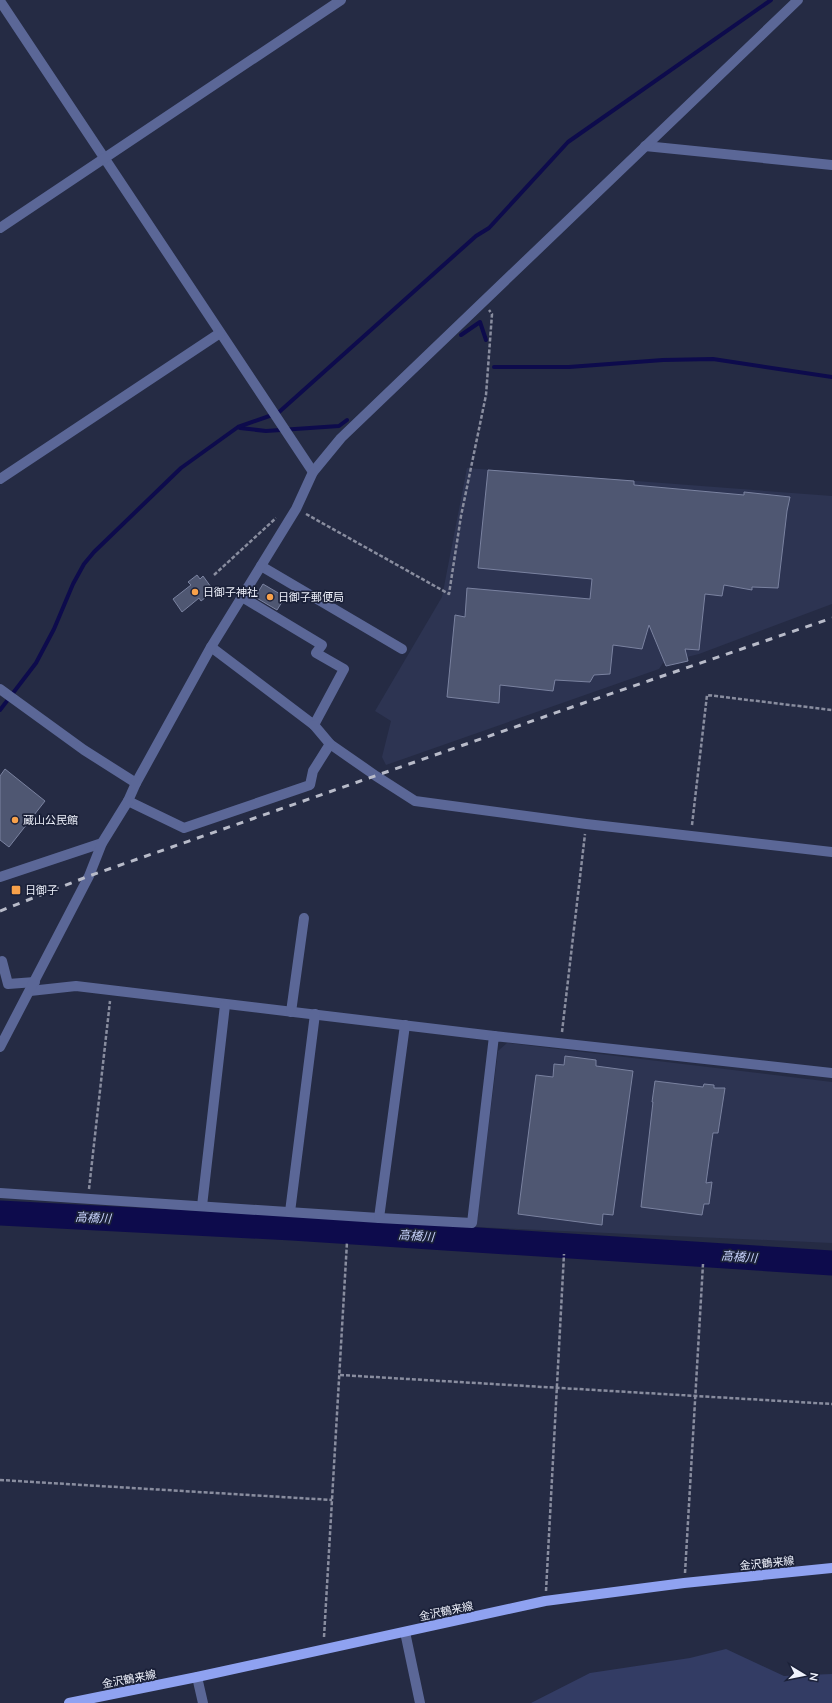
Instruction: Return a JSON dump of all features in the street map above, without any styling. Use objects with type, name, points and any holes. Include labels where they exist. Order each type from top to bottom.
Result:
[{"type":"main road","name":"金沢鶴来線","points":[[69,1703],[197,1678],[545,1601],[684,1583],[832,1568]]},
{"type":"street","points":[[0,0],[313,472]]},
{"type":"street","points":[[0,228],[104,157],[341,0]]},
{"type":"street","points":[[0,1047],[33,987],[90,876],[102,843],[128,802],[136,783],[211,647],[296,509],[313,472],[341,438],[484,303],[798,0]]},
{"type":"street","points":[[645,146],[832,165]]},
{"type":"street","points":[[0,480],[220,333]]},
{"type":"street","points":[[261,566],[402,649]]},
{"type":"street","points":[[242,597],[322,645],[316,653],[344,669],[314,725]]},
{"type":"street","points":[[211,647],[314,725],[330,744],[415,801],[691,837],[832,852]]},
{"type":"street","points":[[1,690],[84,750],[136,783]]},
{"type":"street","points":[[128,802],[184,828],[310,785],[313,771],[330,744]]},
{"type":"street","points":[[0,877],[102,843]]},
{"type":"street","points":[[291,1012],[304,918]]},
{"type":"street","points":[[0,962],[2,961],[8,984],[33,987],[76,986],[494,1036],[832,1073]]},
{"type":"street","points":[[202,1206],[225,1005]]},
{"type":"street","points":[[290,1212],[315,1014]]},
{"type":"street","points":[[379,1218],[404,1025]]},
{"type":"street","points":[[0,1193],[472,1223],[494,1036]]},
{"type":"street","points":[[405,1632],[420,1703]]},
{"type":"street","points":[[197,1678],[203,1703]]},
{"type":"path","points":[[214,575],[287,508],[296,509],[449,594],[462,516],[486,395],[492,314],[484,303]]},
{"type":"path","points":[[691,837],[707,695],[832,710]]},
{"type":"path","points":[[561,1043],[586,824]]},
{"type":"path","points":[[88,1198],[111,990]]},
{"type":"path","points":[[324,1650],[347,1242]]},
{"type":"path","points":[[545,1601],[564,1254]]},
{"type":"path","points":[[684,1583],[703,1264]]},
{"type":"path","points":[[340,1375],[832,1404]]},
{"type":"path","points":[[0,1480],[332,1500]]},
{"type":"shaded area","points":[[467,468],[832,496],[832,604],[699,654],[663,663],[659,669],[386,765],[382,757],[391,721],[375,711],[442,597]]},
{"type":"shaded area","points":[[507,1043],[832,1082],[832,1243],[476,1227],[498,1051]]},
{"type":"shaded area","points":[[726,1649],[784,1676],[832,1674],[832,1703],[531,1703],[590,1673],[690,1658]]},
{"type":"building","points":[[488,470],[634,481],[634,485],[744,495],[744,492],[790,497],[778,588],[752,587],[752,590],[724,585],[722,596],[705,594],[699,650],[685,649],[688,661],[666,666],[649,625],[642,649],[613,645],[610,674],[594,675],[590,682],[555,680],[553,691],[500,685],[499,703],[447,697],[455,615],[465,617],[467,588],[590,599],[592,579],[478,568]]},
{"type":"building","name":"日御子神社","points":[[197,575],[200,579],[203,576],[211,587],[207,590],[210,594],[201,601],[199,598],[182,612],[173,599],[191,585],[188,582]]},
{"type":"building","points":[[263,584],[285,597],[277,610],[255,597]]},
{"type":"building","name":"蔵山公民館","points":[[5,769],[45,801],[9,847],[0,840],[0,776]]},
{"type":"building","points":[[565,1056],[596,1060],[596,1066],[633,1071],[613,1215],[603,1214],[602,1225],[518,1214],[536,1075],[553,1077],[554,1064],[564,1065]]},
{"type":"building","points":[[655,1081],[703,1087],[704,1084],[714,1085],[714,1088],[725,1088],[718,1133],[713,1133],[706,1183],[712,1182],[709,1204],[704,1204],[702,1215],[641,1207]]},
{"type":"waterway","points":[[0,710],[36,663],[54,629],[73,584],[84,564],[94,552],[181,468],[238,427],[278,413],[476,236],[489,228],[568,142],[771,0]]},
{"type":"waterway","points":[[461,335],[480,322],[486,340]]},
{"type":"waterway","points":[[494,367],[569,367],[663,360],[713,359],[832,377]]},
{"type":"waterway","points":[[240,428],[266,431],[339,426],[347,420]]},
{"type":"waterway","name":"高橋川","points":[[0,1213],[292,1228],[832,1263]]},
{"type":"railway","points":[[0,911],[89,876],[832,618]]},
{"type":"place","name":"日御子神社","points":[[195,592]]},
{"type":"place","name":"日御子郵便局","points":[[270,597]]},
{"type":"place","name":"蔵山公民館","points":[[15,820]]},
{"type":"place","name":"日御子","points":[[16,890]]}]
